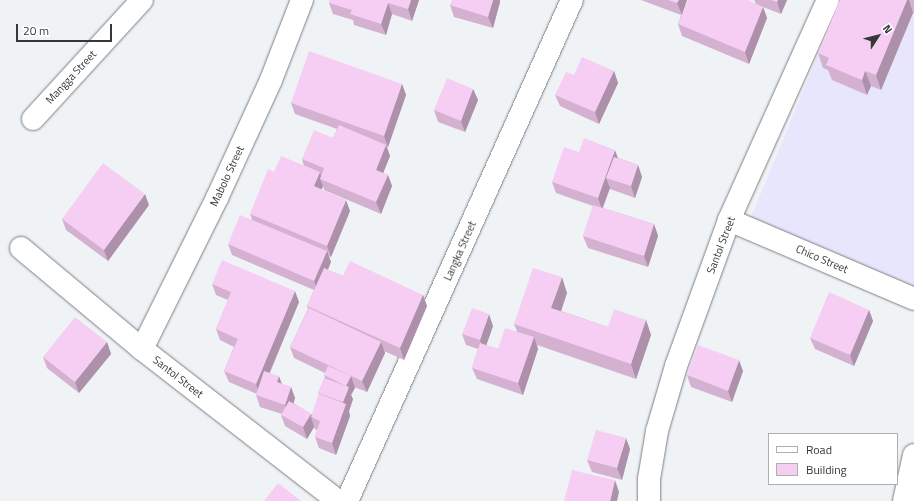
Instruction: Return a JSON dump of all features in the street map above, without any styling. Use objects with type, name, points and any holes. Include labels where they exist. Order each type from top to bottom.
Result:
[{"type":"street","name":"Mangga Street","points":[[33,119],[142,0]]},
{"type":"street","name":"Mabolo Street","points":[[142,349],[217,198],[271,80],[302,0]]},
{"type":"street","name":"Langka Street","points":[[347,501],[572,0]]},
{"type":"street","name":"Santol Street","points":[[649,501],[649,479],[657,431],[676,366],[729,220],[828,0]]},
{"type":"street","name":"Chico Street","points":[[729,220],[914,299]]},
{"type":"street","name":"Santol Street","points":[[21,248],[142,349],[338,501]]},
{"type":"street","points":[[904,501],[914,456]]},
{"type":"shaded area","points":[[841,0],[914,0],[914,291],[751,217]]},
{"type":"building","points":[[330,0],[411,0],[408,9],[388,3],[381,24],[350,14],[352,10],[329,3]]},
{"type":"building","points":[[452,0],[493,0],[488,17],[450,5]]},
{"type":"building","points":[[668,0],[679,0],[677,3]]},
{"type":"building","points":[[688,0],[748,0],[763,7],[745,52],[678,24]]},
{"type":"building","points":[[840,0],[907,0],[876,75],[865,71],[862,80],[826,65],[829,58],[818,53]]},
{"type":"building","points":[[309,51],[402,84],[384,136],[291,103]]},
{"type":"building","points":[[582,57],[614,71],[595,112],[555,95],[566,72],[574,75]]},
{"type":"building","points":[[447,78],[473,89],[461,121],[434,110]]},
{"type":"building","points":[[339,125],[386,145],[376,170],[388,175],[376,202],[320,179],[324,168],[302,159],[314,130],[333,138]]},
{"type":"building","points":[[584,138],[615,150],[598,198],[552,182],[564,147],[579,152]]},
{"type":"building","points":[[281,156],[320,172],[314,186],[346,200],[327,246],[250,214],[268,169],[274,172]]},
{"type":"building","points":[[614,157],[638,165],[631,186],[606,178]]},
{"type":"building","points":[[103,163],[145,194],[104,250],[62,219]]},
{"type":"building","points":[[593,205],[654,224],[644,256],[583,236]]},
{"type":"building","points":[[240,215],[327,251],[314,281],[228,244]]},
{"type":"building","points":[[222,260],[295,291],[256,384],[224,371],[238,339],[216,329],[231,292],[212,284]]},
{"type":"building","points":[[350,261],[423,295],[400,348],[307,306],[324,268],[343,276]]},
{"type":"building","points":[[533,268],[562,277],[551,308],[608,327],[614,309],[646,320],[631,364],[514,324]]},
{"type":"building","points":[[829,292],[869,310],[850,355],[810,338]]},
{"type":"building","points":[[309,308],[381,342],[362,381],[290,347]]},
{"type":"building","points":[[472,308],[489,314],[480,340],[462,334]]},
{"type":"building","points":[[75,317],[107,342],[75,382],[43,357]]},
{"type":"building","points":[[505,328],[534,337],[518,383],[472,368],[480,343],[498,349]]},
{"type":"building","points":[[698,345],[739,360],[728,391],[687,375]]},
{"type":"building","points":[[328,366],[351,376],[346,386],[324,375]]},
{"type":"building","points":[[264,371],[279,376],[277,382],[291,387],[285,405],[256,395]]},
{"type":"building","points":[[324,378],[349,387],[343,402],[318,393]]},
{"type":"building","points":[[319,394],[346,404],[332,443],[315,437],[320,421],[311,417]]},
{"type":"building","points":[[289,401],[311,414],[303,427],[281,415]]},
{"type":"building","points":[[596,430],[626,438],[617,468],[587,460]]},
{"type":"building","points":[[572,470],[615,480],[610,501],[564,501]]},
{"type":"building","points":[[278,483],[301,501],[264,501]]}]
